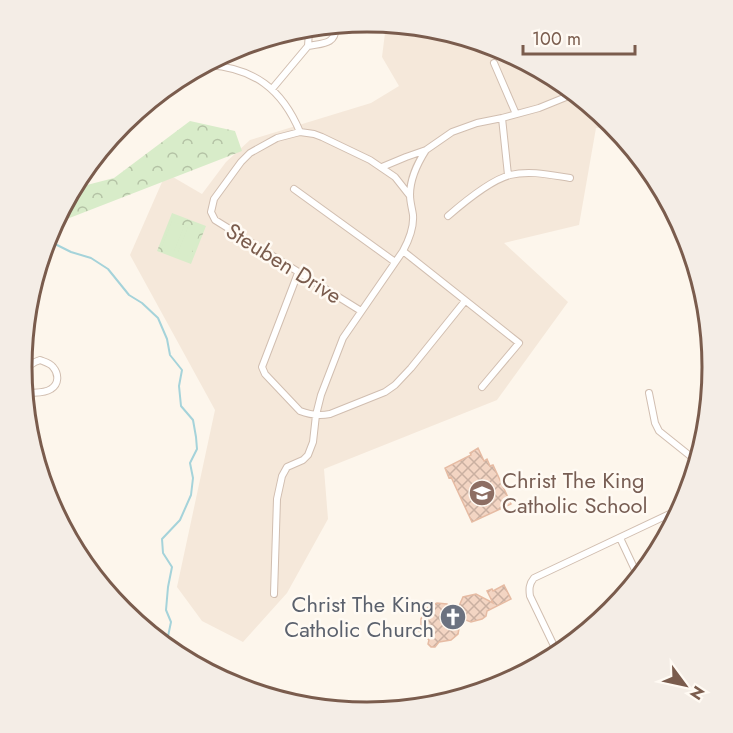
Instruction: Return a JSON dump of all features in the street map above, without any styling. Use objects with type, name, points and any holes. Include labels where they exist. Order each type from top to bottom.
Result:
[{"type":"street","points":[[308,46],[332,40],[335,33]]},
{"type":"street","points":[[272,89],[308,46],[309,37]]},
{"type":"street","points":[[494,63],[516,114]]},
{"type":"street","points":[[219,66],[254,76],[272,89],[290,111],[300,132],[322,137],[382,168],[395,177],[410,196]]},
{"type":"street","points":[[382,168],[426,150],[452,132],[477,123],[539,108],[565,97]]},
{"type":"street","points":[[502,118],[508,176]]},
{"type":"street","name":"Steuben Drive","points":[[300,132],[277,138],[250,153],[214,199],[211,212],[215,220],[362,311]]},
{"type":"street","points":[[274,594],[277,499],[284,471],[308,455],[321,395],[343,338],[396,262],[411,234],[413,218],[410,196],[414,173],[417,163],[426,150]]},
{"type":"street","points":[[448,216],[466,200],[508,176],[531,173],[570,178]]},
{"type":"street","points":[[294,189],[396,262]]},
{"type":"street","points":[[403,251],[519,343],[482,387]]},
{"type":"street","points":[[298,273],[262,367],[265,374],[300,411],[307,414],[330,414],[385,392],[411,368],[465,301]]},
{"type":"street","points":[[32,364],[40,360],[53,366],[57,374],[57,381],[50,390],[32,393]]},
{"type":"street","points":[[649,393],[655,423],[659,431],[689,455]]},
{"type":"street","points":[[553,645],[530,596],[530,582],[539,575],[667,515]]},
{"type":"street","points":[[620,538],[634,568]]},
{"type":"shaded area","points":[[385,32],[432,38],[474,49],[534,76],[570,101],[601,128],[596,128],[579,225],[504,243],[568,302],[497,400],[324,469],[328,519],[287,593],[243,642],[202,621],[177,587],[215,410],[130,255],[166,173],[202,194],[226,162],[250,140],[371,103],[399,86],[382,57]]},
{"type":"green space","points":[[190,121],[235,131],[242,151],[65,220],[84,186],[114,178]]},
{"type":"green space","points":[[172,213],[206,226],[191,264],[157,251]]},
{"type":"green space","points":[[172,221],[184,226],[174,251],[162,246]]},
{"type":"green space","points":[[188,227],[200,232],[190,257],[178,252]]},
{"type":"building","name":"Christ The King Catholic School","points":[[478,448],[484,461],[487,459],[490,466],[493,465],[511,504],[472,522],[445,468],[471,455],[470,453]]},
{"type":"building","name":"Christ The King Catholic Church","points":[[504,585],[511,599],[487,611],[486,616],[482,619],[471,622],[466,620],[460,623],[458,634],[451,640],[439,642],[435,647],[431,647],[428,644],[429,640],[424,635],[421,636],[418,628],[421,627],[421,619],[425,610],[430,606],[437,603],[447,604],[456,613],[463,597],[476,594],[493,603],[487,591],[492,589],[493,591]]},
{"type":"waterway","points":[[55,244],[91,258],[108,269],[129,295],[142,303],[158,318],[167,339],[170,355],[182,370],[179,386],[181,406],[193,420],[197,449],[190,463],[193,478],[191,495],[180,520],[162,539],[163,553],[172,567],[166,610],[171,622],[168,636]]},
{"type":"place","name":"Christ The King Catholic School","points":[[482,493]]},
{"type":"place","name":"Christ The King Catholic Church","points":[[453,617]]}]
